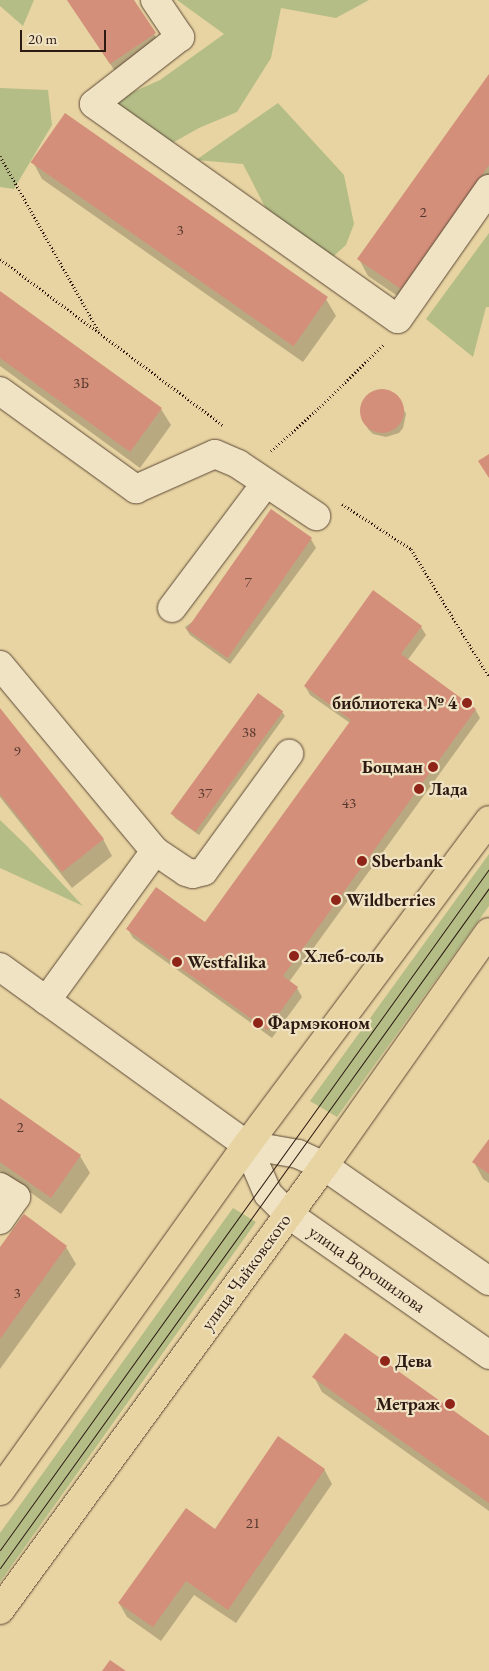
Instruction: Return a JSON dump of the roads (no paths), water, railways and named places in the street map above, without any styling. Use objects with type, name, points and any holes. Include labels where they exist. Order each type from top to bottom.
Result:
[{"type":"main road","points":[[0,1491],[247,1145],[489,820]]},
{"type":"main road","name":"улица Чайковского","points":[[0,1610],[324,1166],[354,1120],[489,932]]},
{"type":"street","points":[[155,0],[180,37],[94,104],[398,320],[489,188]]},
{"type":"street","points":[[0,391],[136,489],[215,454],[238,464],[266,483],[326,508]]},
{"type":"street","points":[[172,608],[266,483]]},
{"type":"street","points":[[0,665],[155,851],[186,872],[193,874],[204,871],[289,754]]},
{"type":"street","points":[[46,1001],[155,851]]},
{"type":"street","points":[[0,967],[247,1145],[298,1154],[324,1166],[489,1281]]},
{"type":"street","name":"улица Ворошилова","points":[[247,1145],[268,1194],[288,1214],[489,1355]]},
{"type":"street","points":[[0,1186],[16,1197],[0,1220]]},
{"type":"tram line","points":[[0,1550],[489,869]]},
{"type":"tram line","points":[[0,1568],[489,888]]},
{"type":"place","name":"библиотека № 4","points":[[467,703]]},
{"type":"place","name":"Боцман","points":[[433,767]]},
{"type":"place","name":"Лада","points":[[419,789]]},
{"type":"place","name":"Sberbank","points":[[362,861]]},
{"type":"place","name":"Wildberries","points":[[336,900]]},
{"type":"place","name":"Хлеб-соль","points":[[294,956]]},
{"type":"place","name":"Westfalika","points":[[177,962]]},
{"type":"place","name":"Фармэконом","points":[[258,1023]]},
{"type":"place","name":"Дева","points":[[385,1361]]},
{"type":"place","name":"Метраж","points":[[450,1404]]}]
